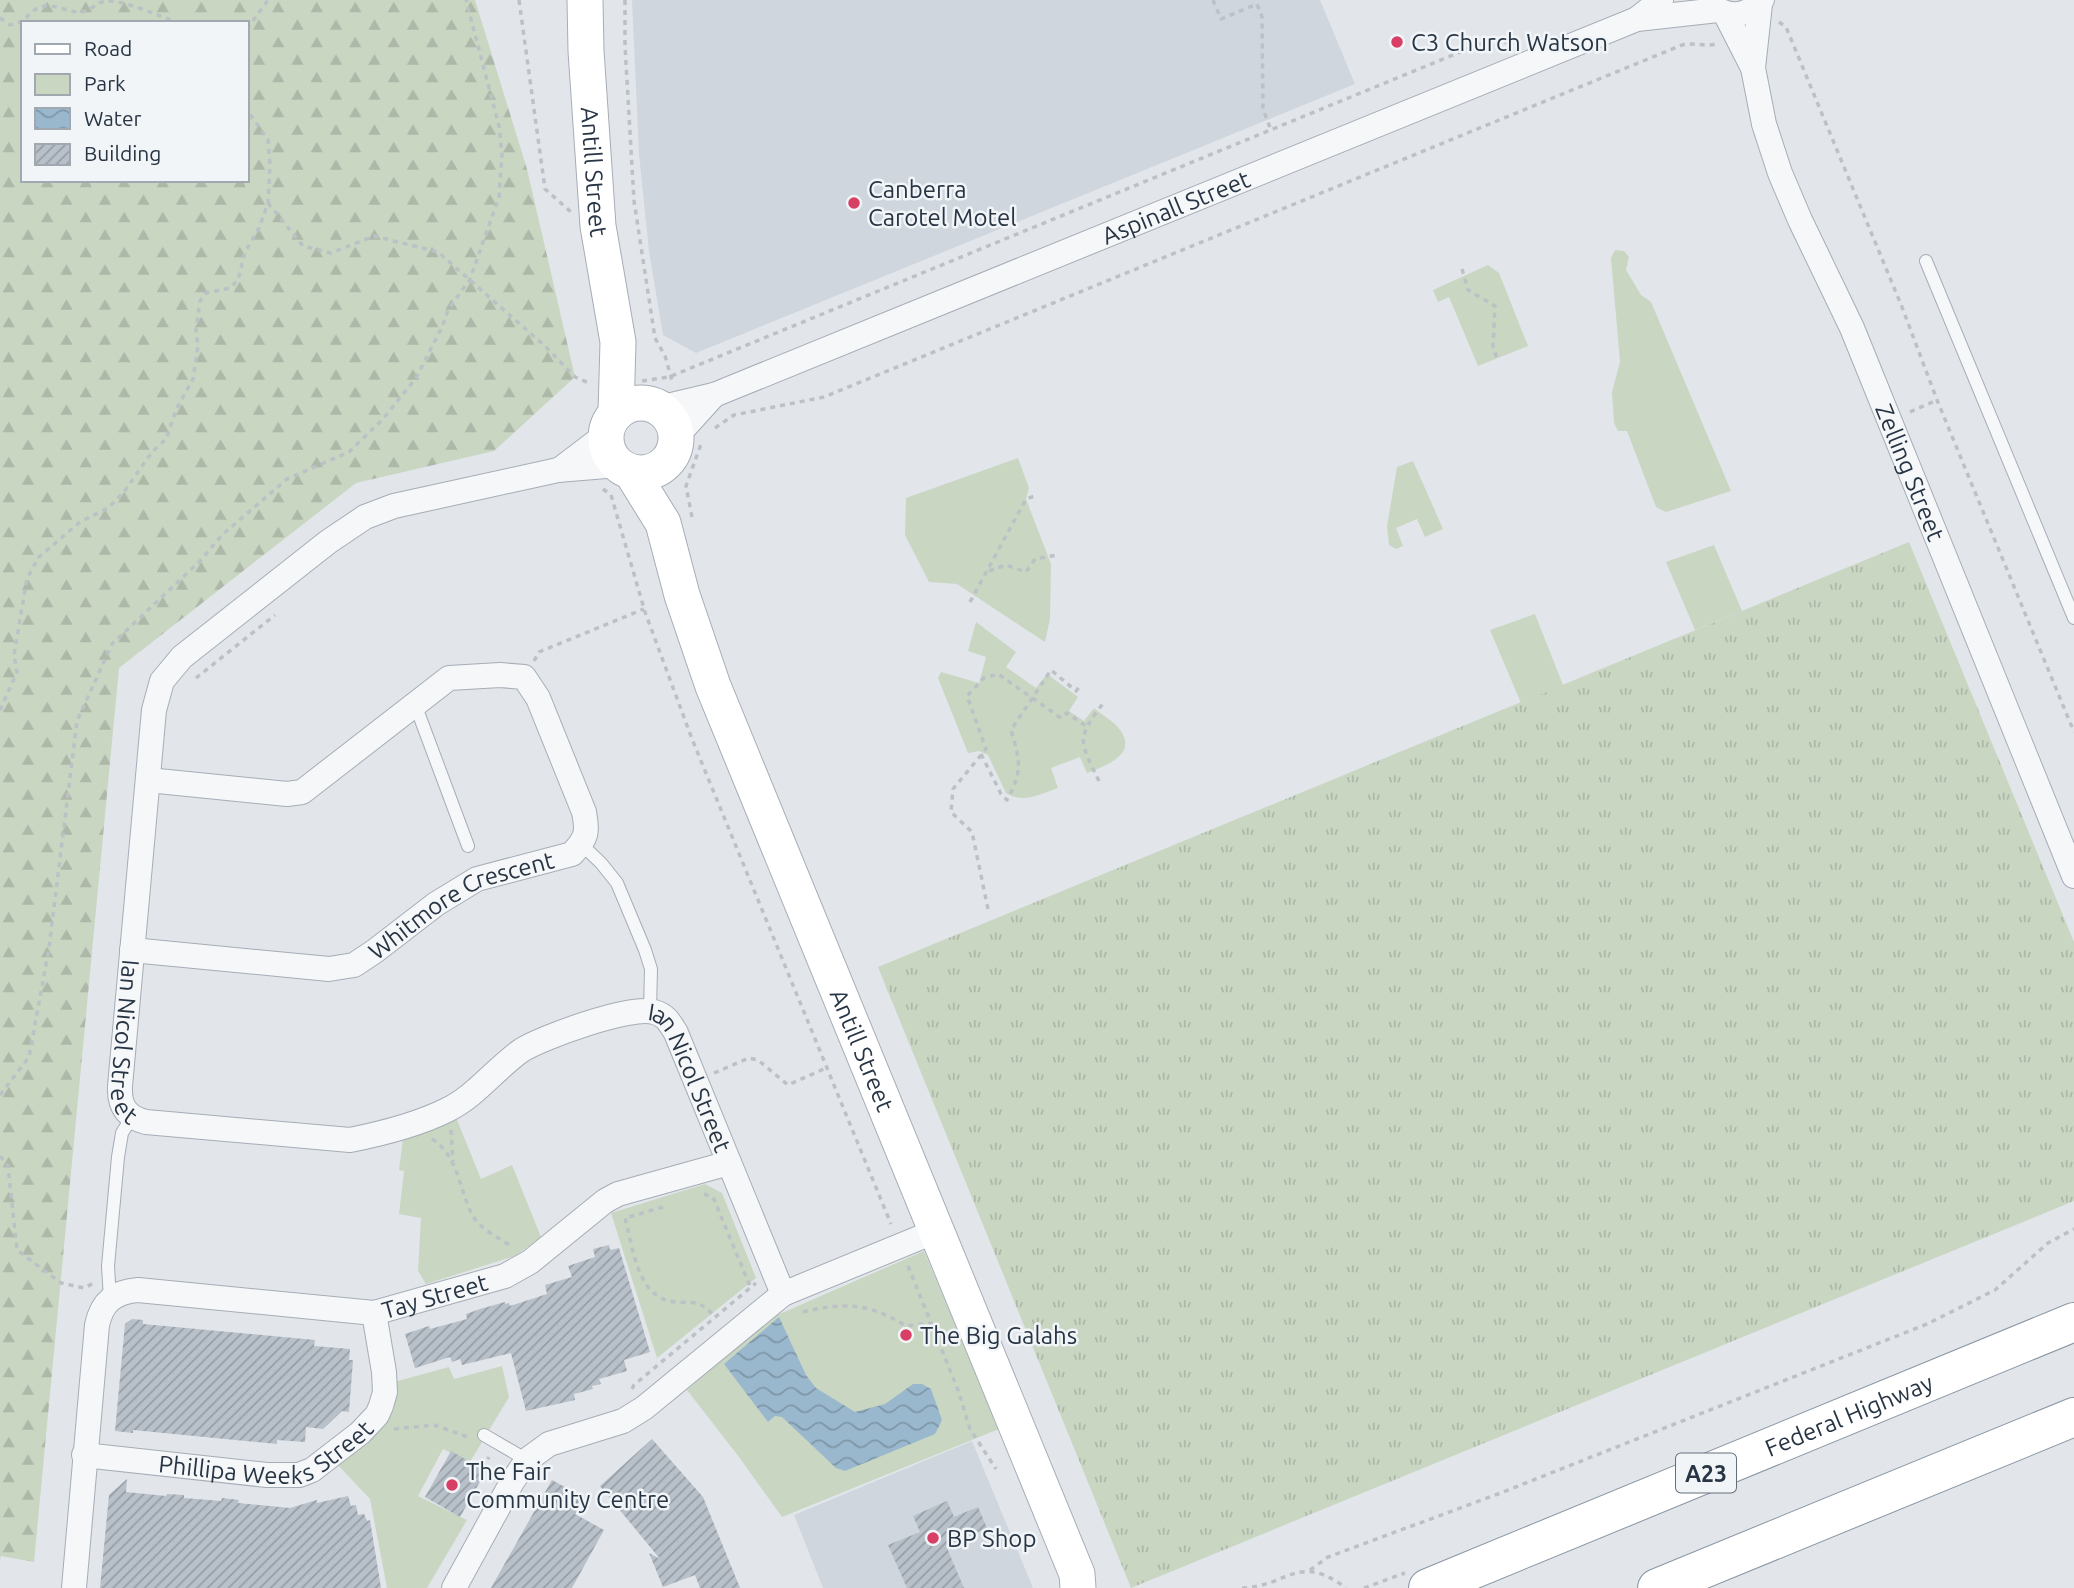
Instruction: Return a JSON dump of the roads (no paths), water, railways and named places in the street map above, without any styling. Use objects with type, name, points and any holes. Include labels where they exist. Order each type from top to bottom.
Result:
[{"type":"highway","name":"Federal Highway","points":[[1428,1588],[2074,1322]]},
{"type":"highway","points":[[1657,1588],[2074,1417]]},
{"type":"main road","name":"Antill Street","points":[[585,0],[598,226],[618,342],[611,443],[663,523],[682,596],[713,686],[1082,1583]]},
{"type":"main road","name":"Antill Street","points":[[618,342],[655,406]]},
{"type":"main road","points":[[632,404],[655,406],[668,416],[674,426],[684,456],[651,472],[611,443],[632,404]]},
{"type":"main road","name":"Antill Street","points":[[663,523],[684,456]]},
{"type":"street","name":"Aspinall Street","points":[[1637,19],[1661,0]]},
{"type":"street","name":"Aspinall Street","points":[[655,406],[714,395],[1637,19],[1717,8],[1744,13],[1765,8]]},
{"type":"street","name":"Zelling Street","points":[[1717,8],[1753,68],[1764,124],[1780,173],[1852,327],[2074,876]]},
{"type":"street","name":"Zelling Street","points":[[1753,68],[1765,8]]},
{"type":"street","name":"Aspinall Street","points":[[684,456],[714,395]]},
{"type":"street","name":"Ian Nicol Street","points":[[611,443],[558,470],[394,506],[365,517],[328,542],[182,657],[162,681],[154,710],[120,1097],[124,1110],[132,1117],[146,1122],[350,1140],[447,1111],[511,1058],[539,1041],[625,1013],[650,1011],[666,1018],[671,1024],[787,1304]]},
{"type":"street","name":"Whitmore Crescent","points":[[132,950],[330,969],[354,965],[436,904],[477,879],[572,854],[581,844],[588,830],[584,811],[538,698],[524,677],[500,675],[449,678],[415,704]]},
{"type":"street","points":[[148,780],[287,794],[302,792],[415,704]]},
{"type":"street","name":"Tay Street","points":[[109,1287],[117,1294],[138,1290],[374,1313],[505,1276],[530,1262],[605,1201],[618,1194],[729,1163]]},
{"type":"street","points":[[454,1588],[512,1482],[527,1460],[549,1444],[622,1421],[644,1408],[787,1304],[896,1235],[936,1231]]},
{"type":"street","points":[[74,1588],[97,1325],[109,1287]]},
{"type":"street","name":"Phillipa Weeks Street","points":[[84,1455],[286,1476],[313,1470],[360,1433],[377,1415],[385,1392],[374,1313]]},
{"type":"lane","points":[[1926,261],[2074,618]]},
{"type":"lane","points":[[415,704],[468,846]]},
{"type":"lane","name":"Whitmore Crescent","points":[[581,844],[617,883],[636,928],[651,969],[650,1011]]},
{"type":"lane","points":[[109,1287],[118,1157],[122,1133],[132,1117]]},
{"type":"lane","points":[[484,1435],[527,1460]]},
{"type":"water","points":[[779,1317],[806,1375],[816,1388],[855,1412],[885,1404],[913,1384],[922,1384],[931,1389],[942,1420],[935,1434],[845,1471],[836,1468],[782,1417],[775,1416],[768,1422],[724,1364]]},
{"type":"place","name":"C3 Church Watson","points":[[1397,42]]},
{"type":"place","name":"Canberra Carotel Motel","points":[[854,203]]},
{"type":"place","name":"The Big Galahs","points":[[906,1335]]},
{"type":"place","name":"The Fair Community Centre","points":[[452,1485]]},
{"type":"place","name":"BP Shop","points":[[933,1538]]}]
